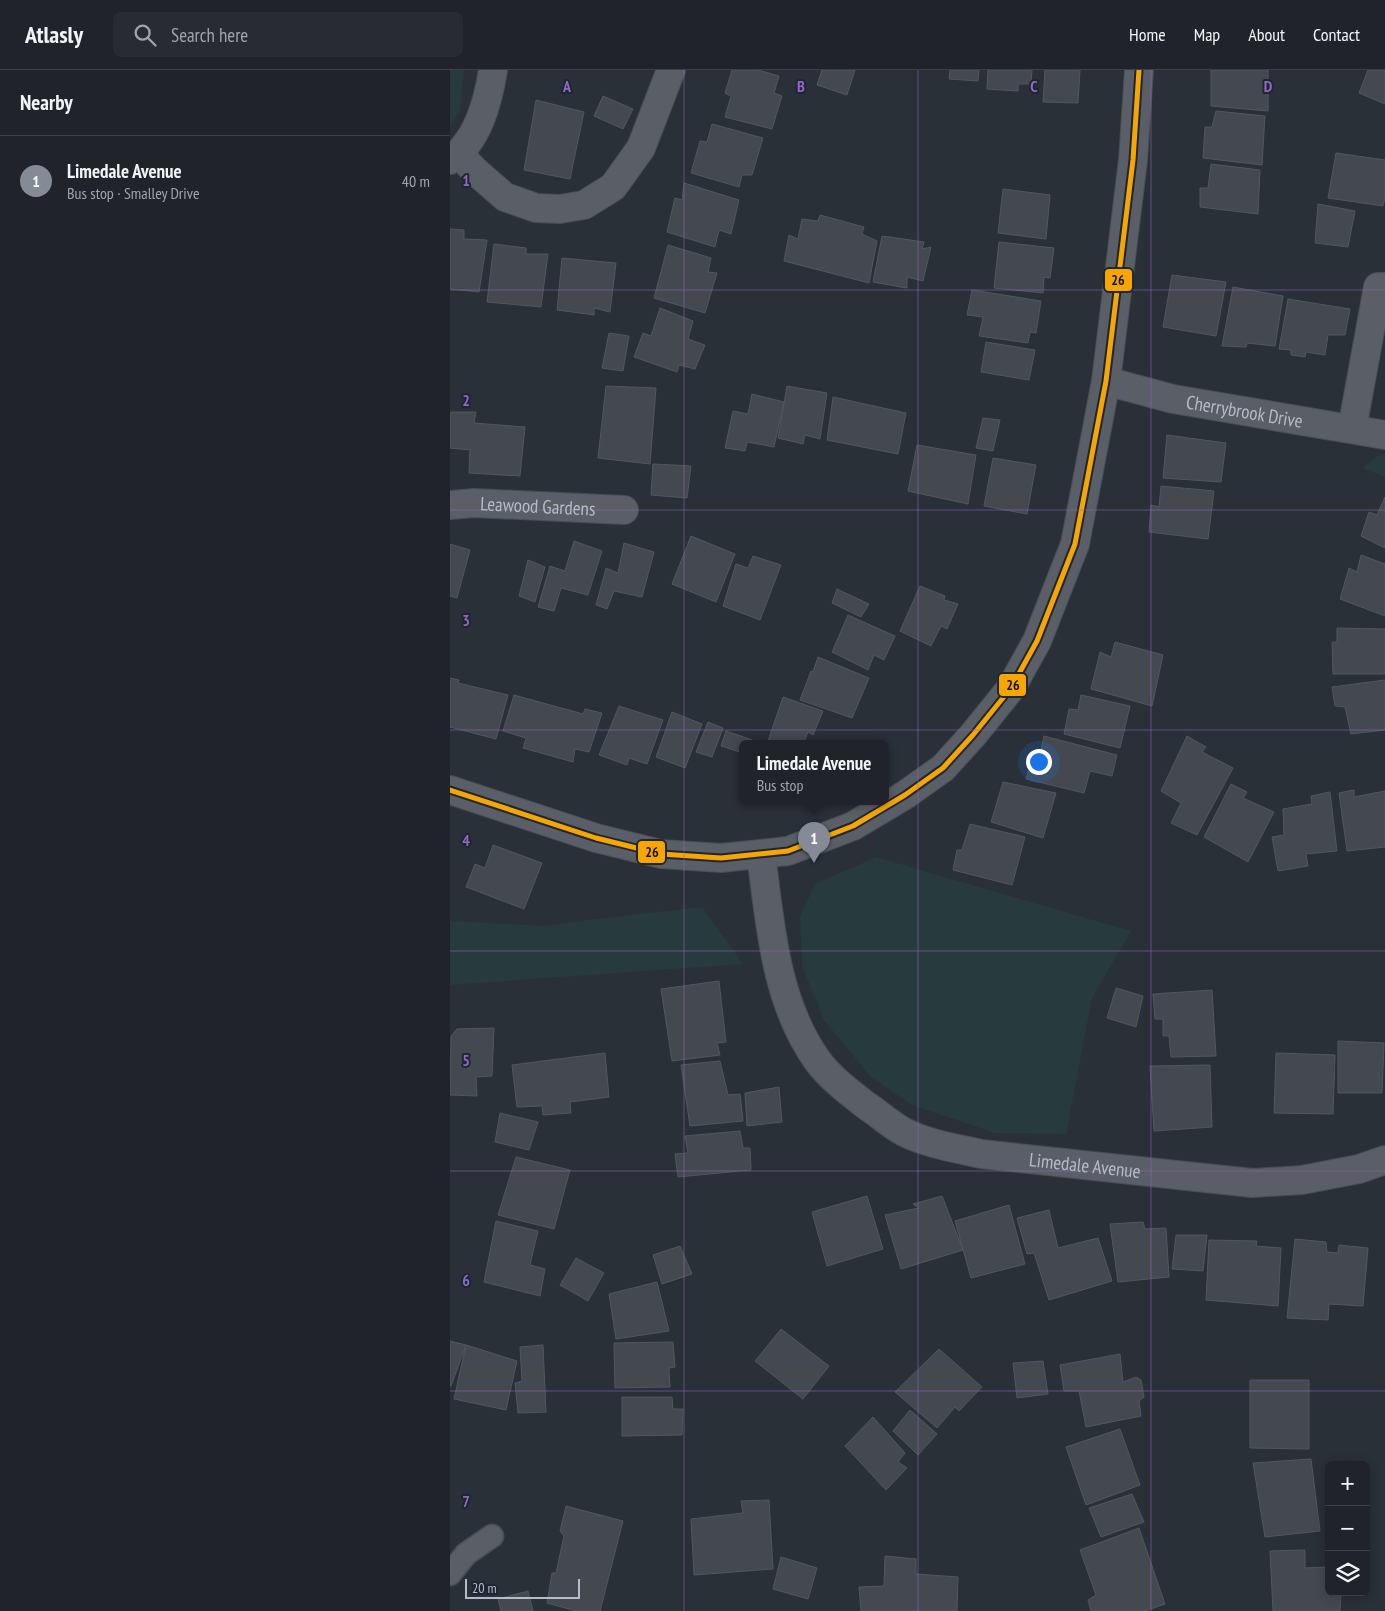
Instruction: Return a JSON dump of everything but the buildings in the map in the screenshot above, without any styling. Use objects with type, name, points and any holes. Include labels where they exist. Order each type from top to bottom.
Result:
[{"type":"street","points":[[493,70],[482,119],[454,157],[474,170],[505,196],[536,208],[560,209],[584,205],[614,187],[641,148],[672,70]]},
{"type":"street","points":[[889,804],[942,768],[973,735],[1011,688],[1038,641],[1075,544],[1106,382],[1133,160],[1139,70]]},
{"type":"street","points":[[1352,429],[1378,287],[1385,287]]},
{"type":"street","name":"Cherrybrook Drive","points":[[1106,382],[1173,399],[1385,435]]},
{"type":"street","name":"Leawood Gardens","points":[[450,506],[474,503],[624,510]]},
{"type":"street","points":[[450,790],[596,838],[661,854],[721,858],[788,851],[852,826],[887,805]]},
{"type":"street","name":"Limedale Avenue","points":[[761,854],[771,939],[784,988],[801,1036],[818,1062],[847,1092],[904,1132],[939,1145],[981,1154],[1252,1183],[1302,1180],[1358,1169],[1385,1160]]},
{"type":"lane","points":[[450,1574],[466,1554],[492,1536]]},
{"type":"green space","points":[[450,70],[464,70],[460,111],[450,126]]},
{"type":"green space","points":[[1381,454],[1385,455],[1385,477],[1362,468]]},
{"type":"green space","points":[[876,857],[1131,931],[1092,998],[1066,1134],[995,1133],[912,1105],[870,1076],[824,1020],[802,966],[800,916],[815,884]]},
{"type":"green space","points":[[702,907],[743,964],[450,985],[450,921],[545,926]]},
{"type":"transit line","name":"26","points":[[889,805],[943,768],[1011,688],[1037,641],[1075,544],[1106,381],[1133,160],[1139,70]]},
{"type":"transit line","name":"26","points":[[450,790],[596,838],[661,854],[721,858],[788,851],[853,826],[888,805]]},
{"type":"place","name":"Limedale Avenue","points":[[814,863]]}]
